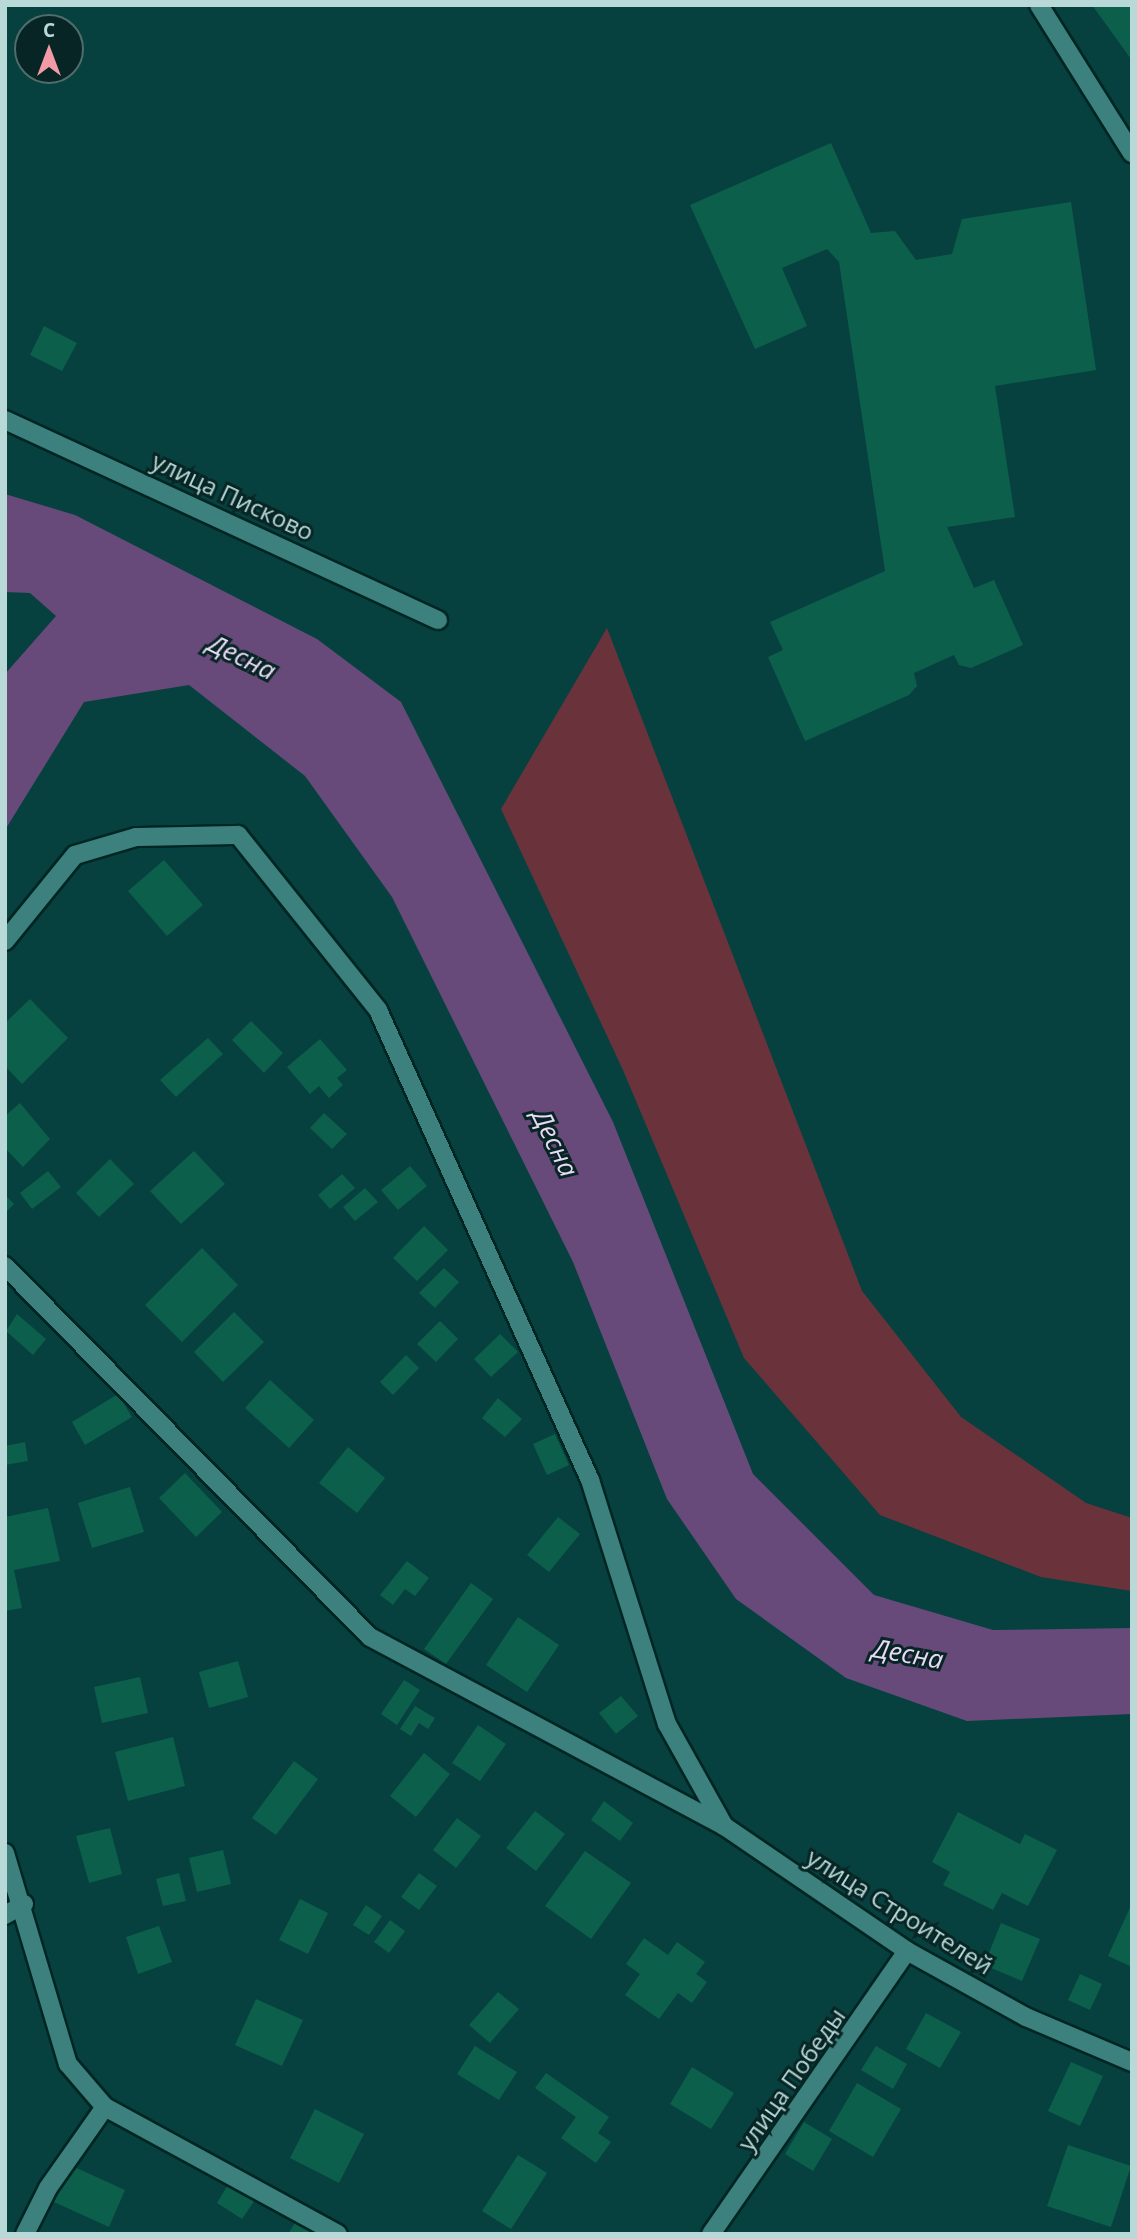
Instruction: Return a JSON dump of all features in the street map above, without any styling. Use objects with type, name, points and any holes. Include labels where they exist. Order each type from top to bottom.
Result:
[{"type":"street","points":[[1039,5],[1132,153]]},
{"type":"street","name":"улица Писково","points":[[5,420],[438,620]]},
{"type":"street","points":[[5,941],[75,855],[136,837],[238,835],[378,1010],[590,1480],[667,1724],[724,1826]]},
{"type":"street","name":"улица Строителей","points":[[5,1266],[370,1637],[724,1826],[907,1951],[1026,2017],[1132,2062]]},
{"type":"street","points":[[5,1853],[24,1904],[68,2064],[104,2107],[338,2234]]},
{"type":"street","points":[[5,1915],[24,1904]]},
{"type":"street","name":"улица Победы","points":[[711,2234],[907,1951]]},
{"type":"street","points":[[25,2234],[48,2188],[104,2107]]},
{"type":"shaded area","points":[[607,628],[862,1291],[961,1417],[1086,1503],[1132,1518],[1132,1591],[1041,1577],[880,1515],[744,1358],[623,1070],[501,809]]},
{"type":"water","name":"Десна","points":[[5,494],[75,515],[317,639],[401,702],[613,1122],[753,1474],[874,1595],[993,1630],[1132,1628],[1132,1714],[967,1721],[846,1678],[736,1599],[667,1499],[573,1262],[392,897],[305,776],[189,685],[84,702],[5,830],[5,674],[56,616],[30,593],[5,592]]},
{"type":"building","points":[[1092,5],[1132,5],[1132,69],[1131,59]]},
{"type":"building","points":[[831,143],[871,233],[895,231],[916,260],[952,254],[962,219],[1071,202],[1096,370],[995,386],[1015,517],[947,527],[974,588],[994,580],[1023,645],[971,668],[959,665],[954,655],[914,673],[917,686],[909,695],[805,741],[768,657],[783,650],[770,622],[885,571],[839,262],[827,249],[782,268],[807,326],[755,349],[690,205]]},
{"type":"building","points":[[44,326],[77,343],[62,371],[30,355]]},
{"type":"building","points":[[164,860],[203,905],[167,936],[128,891]]},
{"type":"building","points":[[30,999],[68,1038],[22,1084],[5,1066],[5,1023]]},
{"type":"building","points":[[251,1021],[283,1053],[264,1073],[232,1040]]},
{"type":"building","points":[[208,1038],[223,1054],[176,1097],[160,1080]]},
{"type":"building","points":[[320,1039],[347,1070],[337,1078],[343,1085],[329,1098],[319,1086],[310,1094],[287,1067]]},
{"type":"building","points":[[20,1103],[50,1139],[23,1167],[5,1148],[5,1116]]},
{"type":"building","points":[[324,1113],[347,1134],[332,1149],[310,1128]]},
{"type":"building","points":[[194,1151],[225,1184],[181,1224],[150,1191]]},
{"type":"building","points":[[110,1159],[134,1184],[99,1217],[76,1193]]},
{"type":"building","points":[[410,1166],[427,1186],[398,1210],[381,1190]]},
{"type":"building","points":[[48,1171],[61,1187],[32,1209],[20,1193]]},
{"type":"building","points":[[342,1174],[355,1188],[330,1209],[318,1195]]},
{"type":"building","points":[[365,1188],[378,1202],[355,1221],[343,1207]]},
{"type":"building","points":[[5,1195],[14,1204],[5,1213]]},
{"type":"building","points":[[424,1226],[448,1250],[417,1281],[393,1258]]},
{"type":"building","points":[[202,1248],[238,1285],[182,1342],[145,1305]]},
{"type":"building","points":[[444,1268],[459,1282],[435,1308],[419,1293]]},
{"type":"building","points":[[234,1312],[264,1342],[223,1382],[194,1352]]},
{"type":"building","points":[[17,1314],[46,1339],[33,1355],[6,1331]]},
{"type":"building","points":[[440,1321],[458,1339],[436,1362],[417,1344]]},
{"type":"building","points":[[500,1334],[518,1352],[491,1377],[474,1359]]},
{"type":"building","points":[[406,1355],[419,1368],[393,1395],[380,1382]]},
{"type":"building","points":[[270,1380],[314,1420],[289,1448],[245,1408]]},
{"type":"building","points":[[118,1394],[132,1417],[85,1445],[72,1422]]},
{"type":"building","points":[[498,1398],[522,1419],[505,1437],[482,1418]]},
{"type":"building","points":[[555,1434],[569,1465],[547,1475],[533,1444]]},
{"type":"building","points":[[25,1442],[28,1461],[5,1465],[5,1446]]},
{"type":"building","points":[[348,1447],[385,1478],[357,1513],[319,1483]]},
{"type":"building","points":[[185,1473],[222,1512],[196,1537],[159,1498]]},
{"type":"building","points":[[130,1487],[144,1532],[92,1548],[78,1503]]},
{"type":"building","points":[[48,1508],[60,1561],[14,1570],[22,1608],[5,1611],[5,1517]]},
{"type":"building","points":[[558,1517],[580,1534],[549,1572],[527,1555]]},
{"type":"building","points":[[407,1561],[429,1578],[415,1596],[405,1589],[393,1605],[380,1595]]},
{"type":"building","points":[[471,1583],[493,1599],[446,1664],[424,1649]]},
{"type":"building","points":[[518,1617],[559,1645],[527,1692],[486,1665]]},
{"type":"building","points":[[238,1661],[248,1697],[209,1708],[199,1672]]},
{"type":"building","points":[[140,1677],[148,1713],[102,1723],[94,1687]]},
{"type":"building","points":[[404,1680],[420,1690],[397,1725],[381,1714]]},
{"type":"building","points":[[621,1696],[638,1716],[616,1734],[599,1713]]},
{"type":"building","points":[[415,1706],[435,1718],[428,1729],[419,1723],[411,1736],[400,1729]]},
{"type":"building","points":[[478,1725],[506,1744],[480,1781],[452,1763]]},
{"type":"building","points":[[173,1737],[185,1786],[128,1801],[115,1752]]},
{"type":"building","points":[[424,1753],[450,1774],[416,1817],[390,1796]]},
{"type":"building","points":[[294,1761],[318,1779],[276,1835],[252,1818]]},
{"type":"building","points":[[604,1801],[633,1823],[620,1841],[591,1820]]},
{"type":"building","points":[[535,1811],[565,1834],[536,1871],[506,1848]]},
{"type":"building","points":[[958,1812],[1020,1844],[1025,1834],[1057,1850],[1028,1906],[1002,1893],[993,1910],[943,1885],[950,1872],[932,1862]]},
{"type":"building","points":[[457,1818],[481,1836],[456,1868],[433,1850]]},
{"type":"building","points":[[110,1828],[122,1874],[89,1883],[76,1836]]},
{"type":"building","points":[[223,1850],[231,1884],[197,1892],[189,1858]]},
{"type":"building","points":[[585,1851],[631,1883],[591,1939],[545,1906]]},
{"type":"building","points":[[179,1873],[186,1901],[163,1906],[156,1879]]},
{"type":"building","points":[[419,1873],[437,1886],[419,1910],[401,1897]]},
{"type":"building","points":[[300,1899],[328,1913],[308,1954],[279,1940]]},
{"type":"building","points":[[1132,1903],[1132,1967],[1108,1956]]},
{"type":"building","points":[[366,1905],[382,1916],[369,1935],[353,1925]]},
{"type":"building","points":[[390,1920],[405,1931],[389,1953],[374,1942]]},
{"type":"building","points":[[1001,1923],[1040,1939],[1022,1981],[984,1965]]},
{"type":"building","points":[[159,1926],[172,1962],[138,1974],[126,1937]]},
{"type":"building","points":[[644,1938],[668,1955],[677,1942],[705,1962],[696,1974],[707,1982],[692,2003],[678,1993],[659,2019],[625,1995],[640,1974],[626,1964]]},
{"type":"building","points":[[1080,1974],[1102,1984],[1090,2010],[1068,2000]]},
{"type":"building","points":[[498,1992],[519,2009],[490,2043],[469,2025]]},
{"type":"building","points":[[256,1999],[303,2020],[282,2066],[235,2045]]},
{"type":"building","points":[[926,2013],[961,2032],[940,2068],[906,2049]]},
{"type":"building","points":[[475,2046],[517,2072],[499,2100],[457,2074]]},
{"type":"building","points":[[876,2046],[907,2064],[893,2089],[861,2070]]},
{"type":"building","points":[[1071,2062],[1103,2076],[1080,2126],[1048,2111]]},
{"type":"building","points":[[692,2067],[734,2093],[711,2129],[670,2104]]},
{"type":"building","points":[[546,2073],[609,2117],[598,2133],[611,2142],[596,2163],[561,2138],[576,2117],[535,2088]]},
{"type":"building","points":[[857,2083],[901,2109],[873,2157],[829,2131]]},
{"type":"building","points":[[315,2109],[364,2134],[339,2183],[290,2158]]},
{"type":"building","points":[[804,2122],[832,2139],[813,2171],[785,2154]]},
{"type":"building","points":[[1068,2145],[1131,2166],[1111,2227],[1047,2206]]},
{"type":"building","points":[[518,2155],[547,2173],[511,2229],[482,2211]]},
{"type":"building","points":[[70,2165],[125,2190],[109,2227],[54,2202]]},
{"type":"building","points":[[229,2183],[255,2200],[242,2219],[217,2203]]},
{"type":"building","points":[[298,2218],[321,2234],[288,2234]]}]
